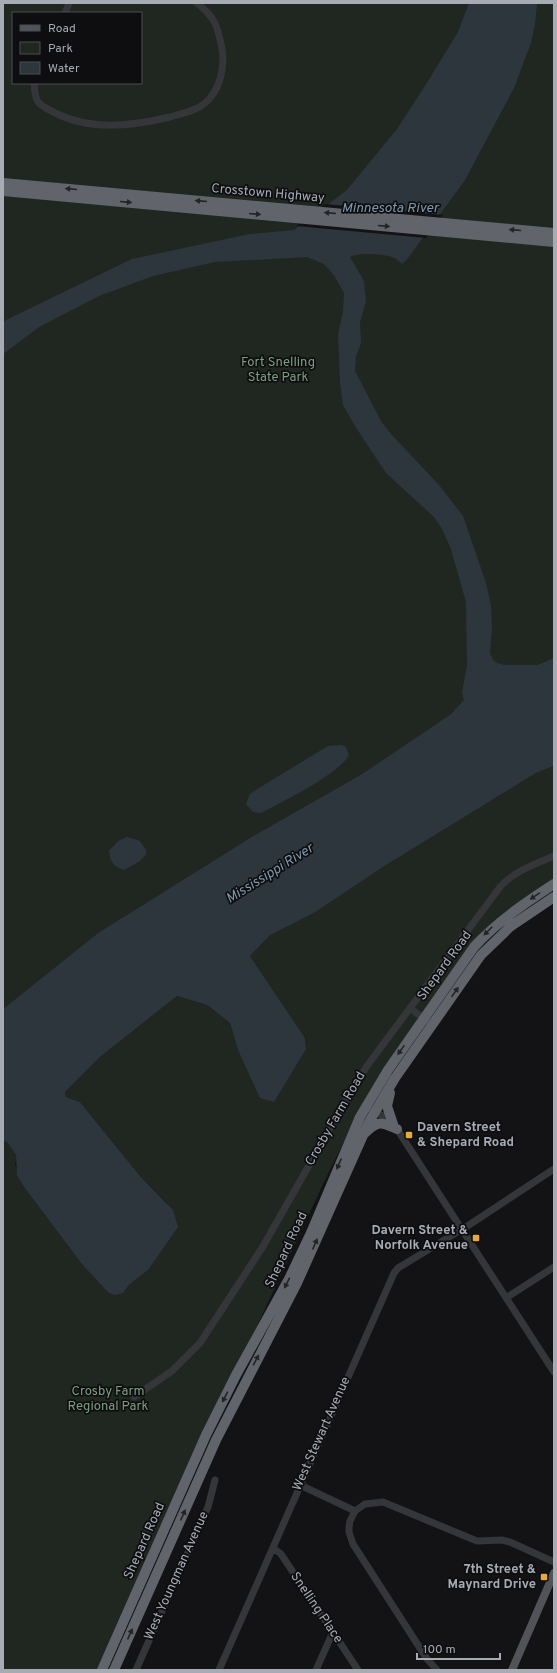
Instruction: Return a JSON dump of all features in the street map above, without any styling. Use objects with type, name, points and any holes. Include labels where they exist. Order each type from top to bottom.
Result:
[{"type":"highway","name":"Crosstown Highway","points":[[3,183],[554,233]]},
{"type":"highway","points":[[3,191],[554,242]]},
{"type":"highway","name":"Shepard Road","points":[[103,1670],[206,1436],[233,1381],[293,1272],[365,1106],[462,963],[488,931],[503,918],[554,884]]},
{"type":"highway","name":"Shepard Road","points":[[114,1670],[216,1440],[297,1283],[362,1136],[375,1112],[395,1078],[481,955],[493,942],[517,921],[554,897]]},
{"type":"highway","points":[[395,1078],[387,1106],[395,1126]]},
{"type":"highway","points":[[362,1136],[377,1123],[382,1122],[395,1126]]},
{"type":"main road","points":[[512,1670],[554,1573]]},
{"type":"street","points":[[34,84],[38,102],[64,118],[82,123],[97,125],[130,125],[194,110],[205,103],[217,87],[224,59],[218,28],[207,11],[196,3]]},
{"type":"street","name":"Crosby Farm Road","points":[[134,1397],[172,1371],[200,1343],[262,1248],[348,1096],[367,1066],[506,881],[521,870],[554,856]]},
{"type":"street","points":[[410,1008],[433,1024]]},
{"type":"street","points":[[365,1106],[385,1117],[395,1126],[553,1368]]},
{"type":"street","name":"West Stewart Avenue","points":[[219,1670],[394,1273],[398,1268],[462,1229],[554,1169]]},
{"type":"street","points":[[506,1298],[554,1267]]},
{"type":"street","name":"West Youngman Avenue","points":[[136,1670],[208,1507],[216,1480]]},
{"type":"street","points":[[300,1485],[355,1511]]},
{"type":"street","points":[[437,1670],[427,1659],[353,1544],[349,1527],[355,1511],[365,1504],[383,1502],[477,1541],[497,1540],[510,1542],[554,1562]]},
{"type":"street","name":"Snelling Place","points":[[273,1548],[281,1554],[358,1670]]},
{"type":"street","points":[[316,1670],[333,1632]]},
{"type":"green space","name":"Fort Snelling State Park","points":[[3,3],[554,3],[554,658],[537,665],[451,714],[362,774],[253,836],[98,933],[3,1009]]},
{"type":"green space","name":"Crosby Farm Regional Park","points":[[554,766],[554,880],[492,923],[374,1084],[364,1101],[324,1182],[97,1670],[3,1670],[3,1141],[7,1142],[16,1155],[17,1158],[15,1164],[24,1187],[81,1263],[123,1293],[129,1285],[148,1270],[167,1203],[140,1176],[80,1102],[66,1097],[65,1092],[100,1057],[177,996],[207,1005],[230,1023],[238,1050],[306,1049],[305,1038],[250,956],[269,935],[314,913],[383,867],[536,773]]},
{"type":"water","points":[[469,3],[537,3],[531,43],[514,88],[465,180],[408,258],[402,264],[395,258],[379,255],[360,254],[350,257],[364,281],[366,301],[360,322],[361,343],[356,356],[355,371],[381,421],[391,434],[439,485],[463,516],[486,583],[491,606],[492,628],[490,653],[493,660],[504,665],[537,665],[554,658],[554,766],[536,773],[383,867],[314,913],[270,935],[250,956],[305,1038],[306,1049],[274,1102],[260,1098],[238,1050],[230,1023],[207,1005],[177,996],[100,1057],[65,1092],[66,1097],[80,1102],[140,1176],[173,1210],[178,1227],[148,1270],[129,1285],[123,1293],[114,1295],[108,1292],[81,1263],[24,1187],[17,1175],[16,1155],[7,1142],[3,1141],[3,1009],[98,933],[253,836],[362,774],[451,714],[464,700],[462,693],[467,665],[466,602],[451,549],[442,529],[434,517],[386,473],[343,405],[340,382],[338,334],[343,312],[344,293],[334,275],[324,264],[307,257],[215,262],[153,276],[99,296],[39,327],[3,354],[3,323],[6,320],[132,259],[250,234],[294,230],[347,190],[397,129],[458,32]]},
{"type":"water","points":[[342,745],[346,747],[349,755],[334,771],[309,787],[261,813],[253,812],[246,804],[250,794],[259,788],[328,746]]},
{"type":"water","points":[[127,837],[140,841],[146,850],[146,854],[140,861],[124,870],[113,864],[109,851],[118,841]]},
{"type":"pier","points":[[325,204],[443,215],[426,238],[296,226]]},
{"type":"place","name":"Davern Street & Shepard Road","points":[[409,1135]]},
{"type":"place","name":"Davern Street & Norfolk Avenue","points":[[476,1238]]},
{"type":"place","name":"7th Street & Maynard Drive","points":[[544,1577]]},
{"type":"water label","name":"Minnesota River","points":[[390,208]]},
{"type":"water label","name":"Mississippi River","points":[[270,874]]}]
